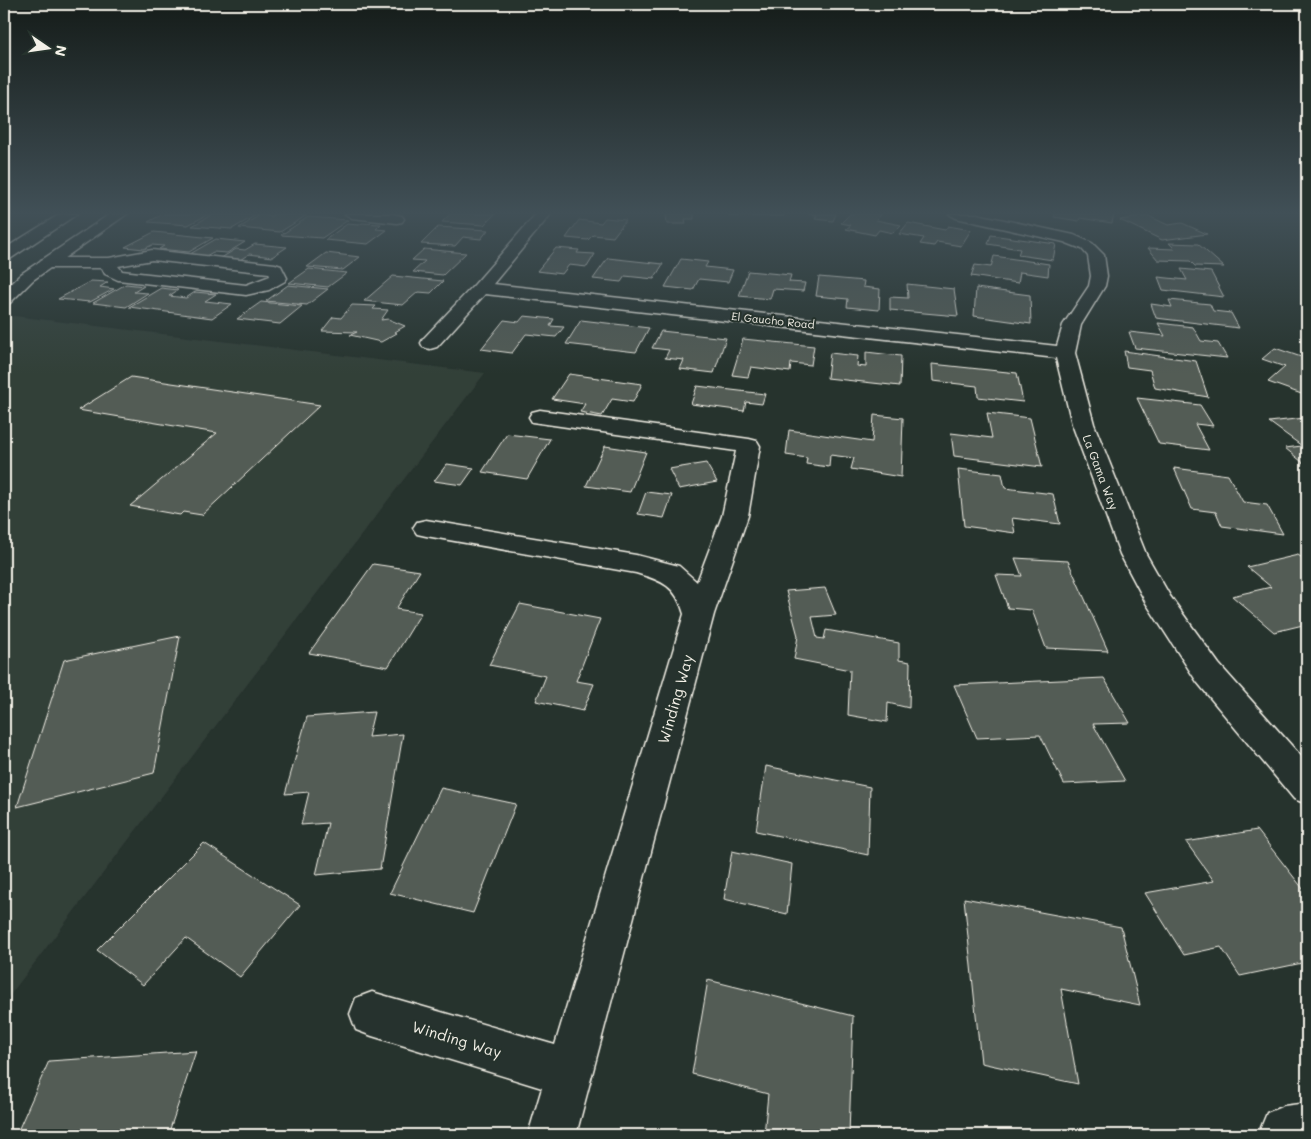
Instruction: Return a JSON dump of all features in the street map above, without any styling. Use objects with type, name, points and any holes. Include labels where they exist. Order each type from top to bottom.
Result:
[{"type":"main road","points":[[4,299],[27,277],[41,267]]},
{"type":"main road","points":[[110,267],[111,271],[118,275],[246,290],[263,286],[279,278],[274,269],[258,267]]},
{"type":"main road","points":[[430,343],[499,267]]},
{"type":"main road","name":"La Gama Way","points":[[1098,267],[1099,276],[1097,286],[1072,325],[1065,353],[1083,424],[1133,554],[1160,602],[1208,673],[1307,788]]},
{"type":"main road","name":"El Gaucho Road","points":[[481,288],[1065,353]]},
{"type":"main road","name":"Winding Way","points":[[540,417],[749,446],[735,516],[699,614],[552,1135]]},
{"type":"main road","points":[[426,528],[636,564],[669,573],[692,593],[699,614]]},
{"type":"main road","name":"Winding Way","points":[[372,1014],[570,1073]]},
{"type":"shaded area","points":[[14,316],[485,373],[4,1003],[4,320]]},
{"type":"building","points":[[309,267],[347,267],[343,270]]},
{"type":"building","points":[[418,267],[451,267],[443,275],[413,272]]},
{"type":"building","points":[[540,267],[567,267],[562,274],[537,271]]},
{"type":"building","points":[[601,267],[661,267],[654,279],[625,276],[621,282],[593,279]]},
{"type":"building","points":[[676,267],[706,267],[733,270],[728,282],[699,279],[693,290],[665,287]]},
{"type":"building","points":[[974,267],[1049,267],[1048,276],[1020,272],[1018,283],[971,276]]},
{"type":"building","points":[[309,269],[347,273],[328,287],[289,283]]},
{"type":"building","points":[[1181,269],[1211,272],[1224,297],[1163,290],[1158,277],[1187,280]]},
{"type":"building","points":[[748,271],[791,275],[789,282],[805,283],[803,291],[773,289],[770,299],[739,296]]},
{"type":"building","points":[[393,276],[443,281],[431,293],[418,292],[403,305],[364,301]]},
{"type":"building","points":[[819,277],[864,281],[863,287],[880,289],[879,310],[847,307],[848,299],[816,296]]},
{"type":"building","points":[[91,281],[108,282],[100,287],[114,289],[90,302],[58,299]]},
{"type":"building","points":[[126,284],[144,286],[134,292],[148,293],[126,307],[93,303]]},
{"type":"building","points":[[907,284],[954,289],[958,316],[890,310],[890,297],[908,298]]},
{"type":"building","points":[[288,285],[328,289],[307,305],[266,301]]},
{"type":"building","points":[[161,288],[178,290],[169,296],[186,298],[195,292],[216,294],[205,301],[232,304],[212,318],[129,307]]},
{"type":"building","points":[[976,288],[1030,295],[1031,324],[974,316]]},
{"type":"building","points":[[1169,300],[1210,304],[1213,311],[1231,313],[1239,328],[1156,318],[1151,304],[1172,307]]},
{"type":"building","points":[[261,302],[302,306],[280,324],[237,319]]},
{"type":"building","points":[[352,305],[376,306],[373,309],[388,310],[381,320],[388,319],[405,326],[381,342],[350,335],[357,332],[322,331],[333,317],[341,318]]},
{"type":"building","points":[[524,316],[554,319],[550,326],[564,327],[556,337],[526,334],[512,353],[481,349],[504,320],[519,322]]},
{"type":"building","points":[[581,320],[649,328],[636,352],[566,344]]},
{"type":"building","points":[[1158,323],[1193,327],[1201,341],[1218,343],[1227,358],[1135,348],[1129,332],[1165,336]]},
{"type":"building","points":[[661,331],[726,338],[714,373],[680,369],[684,360],[665,358],[669,350],[652,348]]},
{"type":"building","points":[[743,339],[814,346],[811,365],[791,363],[790,372],[751,367],[748,377],[732,375]]},
{"type":"building","points":[[1275,348],[1307,359],[1307,396],[1268,382],[1285,367],[1262,359]]},
{"type":"building","points":[[1124,351],[1196,361],[1208,397],[1155,388],[1150,370],[1127,367]]},
{"type":"building","points":[[866,352],[901,356],[900,386],[827,378],[830,353],[858,356],[857,366],[866,367]]},
{"type":"building","points":[[932,364],[1017,373],[1023,402],[978,397],[977,386],[933,381]]},
{"type":"building","points":[[569,374],[642,384],[633,402],[612,399],[602,416],[580,412],[585,404],[552,399]]},
{"type":"building","points":[[131,377],[320,405],[202,515],[183,512],[180,515],[130,506],[217,433],[78,410]]},
{"type":"building","points":[[697,386],[765,394],[762,404],[746,402],[744,411],[691,404]]},
{"type":"building","points":[[1137,398],[1200,405],[1213,426],[1195,424],[1209,450],[1159,444]]},
{"type":"building","points":[[987,413],[1030,418],[1042,467],[954,456],[951,433],[992,438]]},
{"type":"building","points":[[874,415],[903,418],[901,477],[851,469],[854,458],[830,455],[829,467],[806,464],[807,458],[786,455],[789,430],[872,442]]},
{"type":"building","points":[[1305,418],[1307,420],[1307,466],[1285,448],[1302,446],[1269,422]]},
{"type":"building","points":[[507,434],[550,439],[527,479],[482,472]]},
{"type":"building","points":[[605,446],[646,452],[630,492],[586,486]]},
{"type":"building","points":[[706,463],[717,482],[679,489],[669,469]]},
{"type":"building","points":[[447,464],[474,468],[462,485],[434,481]]},
{"type":"building","points":[[1174,468],[1228,475],[1243,502],[1267,505],[1283,534],[1222,526],[1216,512],[1192,509]]},
{"type":"building","points":[[958,469],[1002,474],[1005,488],[1053,494],[1060,524],[1012,518],[1015,533],[964,526]]},
{"type":"building","points":[[646,492],[672,495],[664,518],[638,514]]},
{"type":"building","points":[[1298,555],[1307,561],[1307,624],[1274,632],[1232,596],[1271,587],[1247,567]]},
{"type":"building","points":[[1015,558],[1068,561],[1108,651],[1046,648],[1032,610],[1008,608],[996,575],[1022,576]]},
{"type":"building","points":[[373,564],[420,571],[396,609],[421,613],[388,667],[309,653]]},
{"type":"building","points":[[825,588],[836,615],[812,617],[817,638],[824,639],[826,630],[899,643],[899,660],[910,662],[909,708],[888,703],[887,722],[848,715],[850,670],[794,659],[798,636],[786,591]]},
{"type":"building","points":[[520,604],[600,619],[576,681],[594,684],[583,711],[536,701],[546,676],[489,665]]},
{"type":"building","points":[[180,636],[154,773],[17,807],[64,660]]},
{"type":"building","points":[[1104,678],[1130,723],[1093,724],[1125,781],[1064,784],[1040,735],[977,738],[954,685]]},
{"type":"building","points":[[374,712],[368,737],[403,734],[380,869],[316,875],[328,823],[301,825],[309,792],[285,794],[307,717]]},
{"type":"building","points":[[766,766],[870,787],[868,855],[756,831]]},
{"type":"building","points":[[441,788],[516,804],[473,913],[390,893]]},
{"type":"building","points":[[1257,830],[1307,894],[1307,962],[1240,976],[1221,947],[1184,955],[1145,893],[1214,881],[1186,842]]},
{"type":"building","points":[[204,843],[300,905],[240,977],[186,938],[143,985],[97,950]]},
{"type":"building","points":[[732,851],[792,864],[787,914],[724,899]]},
{"type":"building","points":[[964,898],[1121,927],[1140,1005],[1061,989],[1078,1084],[981,1063]]},
{"type":"building","points":[[708,980],[853,1016],[849,1135],[764,1135],[768,1094],[692,1074]]},
{"type":"building","points":[[196,1051],[168,1135],[16,1135],[49,1061]]}]
